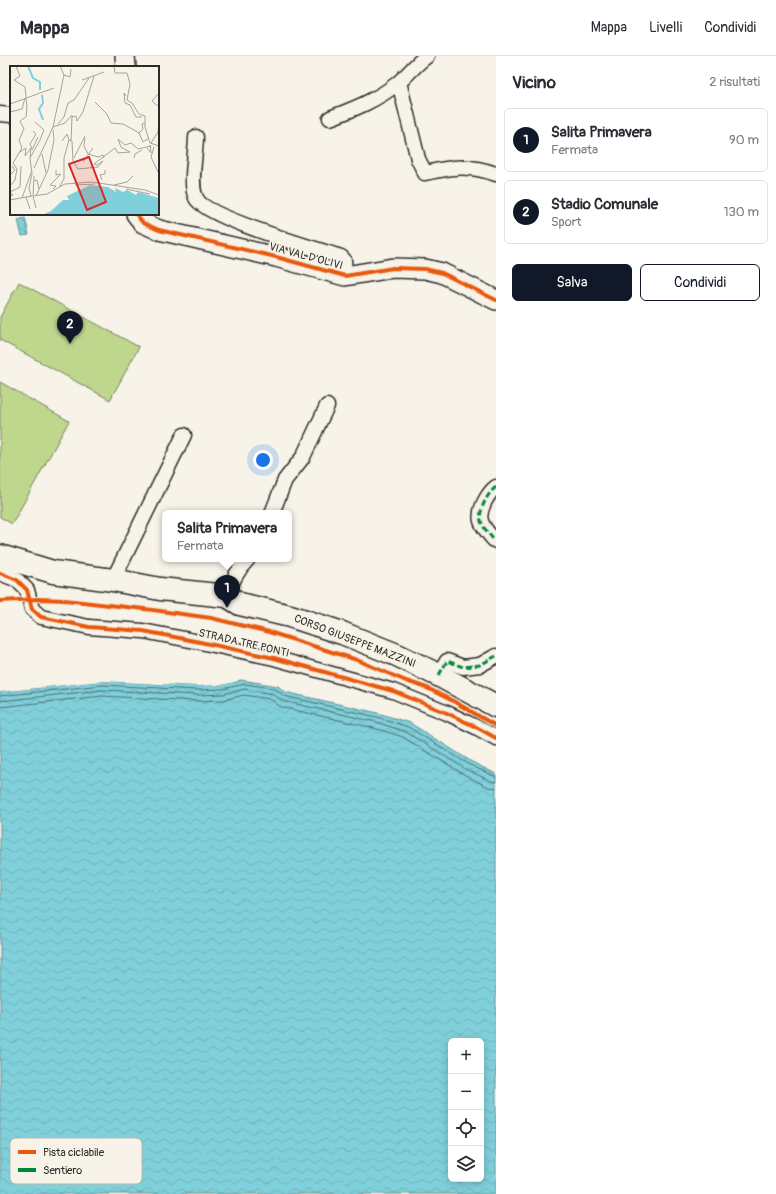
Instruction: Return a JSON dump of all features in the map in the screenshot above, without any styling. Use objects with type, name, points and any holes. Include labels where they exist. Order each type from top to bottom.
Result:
[{"type":"main road","name":"CORSO GIUSEPPE MAZZINI","points":[[0,556],[53,572],[113,580],[160,589],[227,596],[240,604],[290,616],[342,633],[397,655],[439,675],[496,706]]},
{"type":"street","points":[[125,56],[126,66]]},
{"type":"street","points":[[330,118],[360,107],[383,95],[427,56]]},
{"type":"street","points":[[399,82],[418,159],[425,173],[456,167],[468,167],[496,174]]},
{"type":"street","points":[[0,114],[10,115]]},
{"type":"street","points":[[196,137],[193,179],[195,198],[201,205],[214,213],[264,232],[341,257],[344,260],[345,276]]},
{"type":"street","name":"VIA VAL D'OLIVI","points":[[137,215],[143,223],[159,230],[276,257],[345,276],[393,268],[425,269],[442,273],[496,300]]},
{"type":"street","points":[[273,510],[284,480],[303,456],[327,406]]},
{"type":"street","points":[[113,580],[184,435]]},
{"type":"street","points":[[496,487],[491,491],[481,510],[481,522],[496,541]]},
{"type":"street","points":[[227,596],[245,562]]},
{"type":"street","name":"STRADA TRE PONTI","points":[[0,573],[17,580],[26,590],[32,609],[41,617],[89,627],[143,631],[274,658],[393,691],[476,726],[496,738]]},
{"type":"street","points":[[439,675],[447,661],[463,666],[480,665],[496,656]]},
{"type":"green space","points":[[19,282],[139,347],[110,400],[0,340],[0,317]]},
{"type":"green space","points":[[0,382],[69,421],[12,524],[0,517]]},
{"type":"water","points":[[25,218],[29,235],[22,236],[18,220]]},
{"type":"water","points":[[241,680],[278,686],[285,692],[378,713],[410,723],[472,762],[496,774],[496,1194],[0,1194],[0,692],[102,681],[197,686],[222,685]]},
{"type":"pier","points":[[102,679],[197,684],[222,683],[238,679],[238,681],[222,685],[197,686],[102,681],[0,692],[0,690]]},
{"type":"marked path","points":[[496,487],[484,502],[480,517],[485,529],[496,541]]},
{"type":"marked path","points":[[439,675],[447,661],[463,667],[480,665],[496,656]]},
{"type":"cycle path","points":[[137,215],[143,223],[159,230],[276,257],[345,276],[393,268],[425,269],[442,273],[496,300]]},
{"type":"cycle path","points":[[0,573],[17,580],[27,590],[32,609],[41,617],[89,627],[143,631],[274,658],[393,691],[447,713],[496,738]]},
{"type":"cycle path","points":[[0,601],[38,599],[65,600],[153,610],[211,618],[269,632],[357,660],[406,681],[427,688],[496,726]]},
{"type":"place","name":"Stadio Comunale","points":[[70,344]]},
{"type":"place","name":"Salita Primavera","points":[[227,608]]}]
